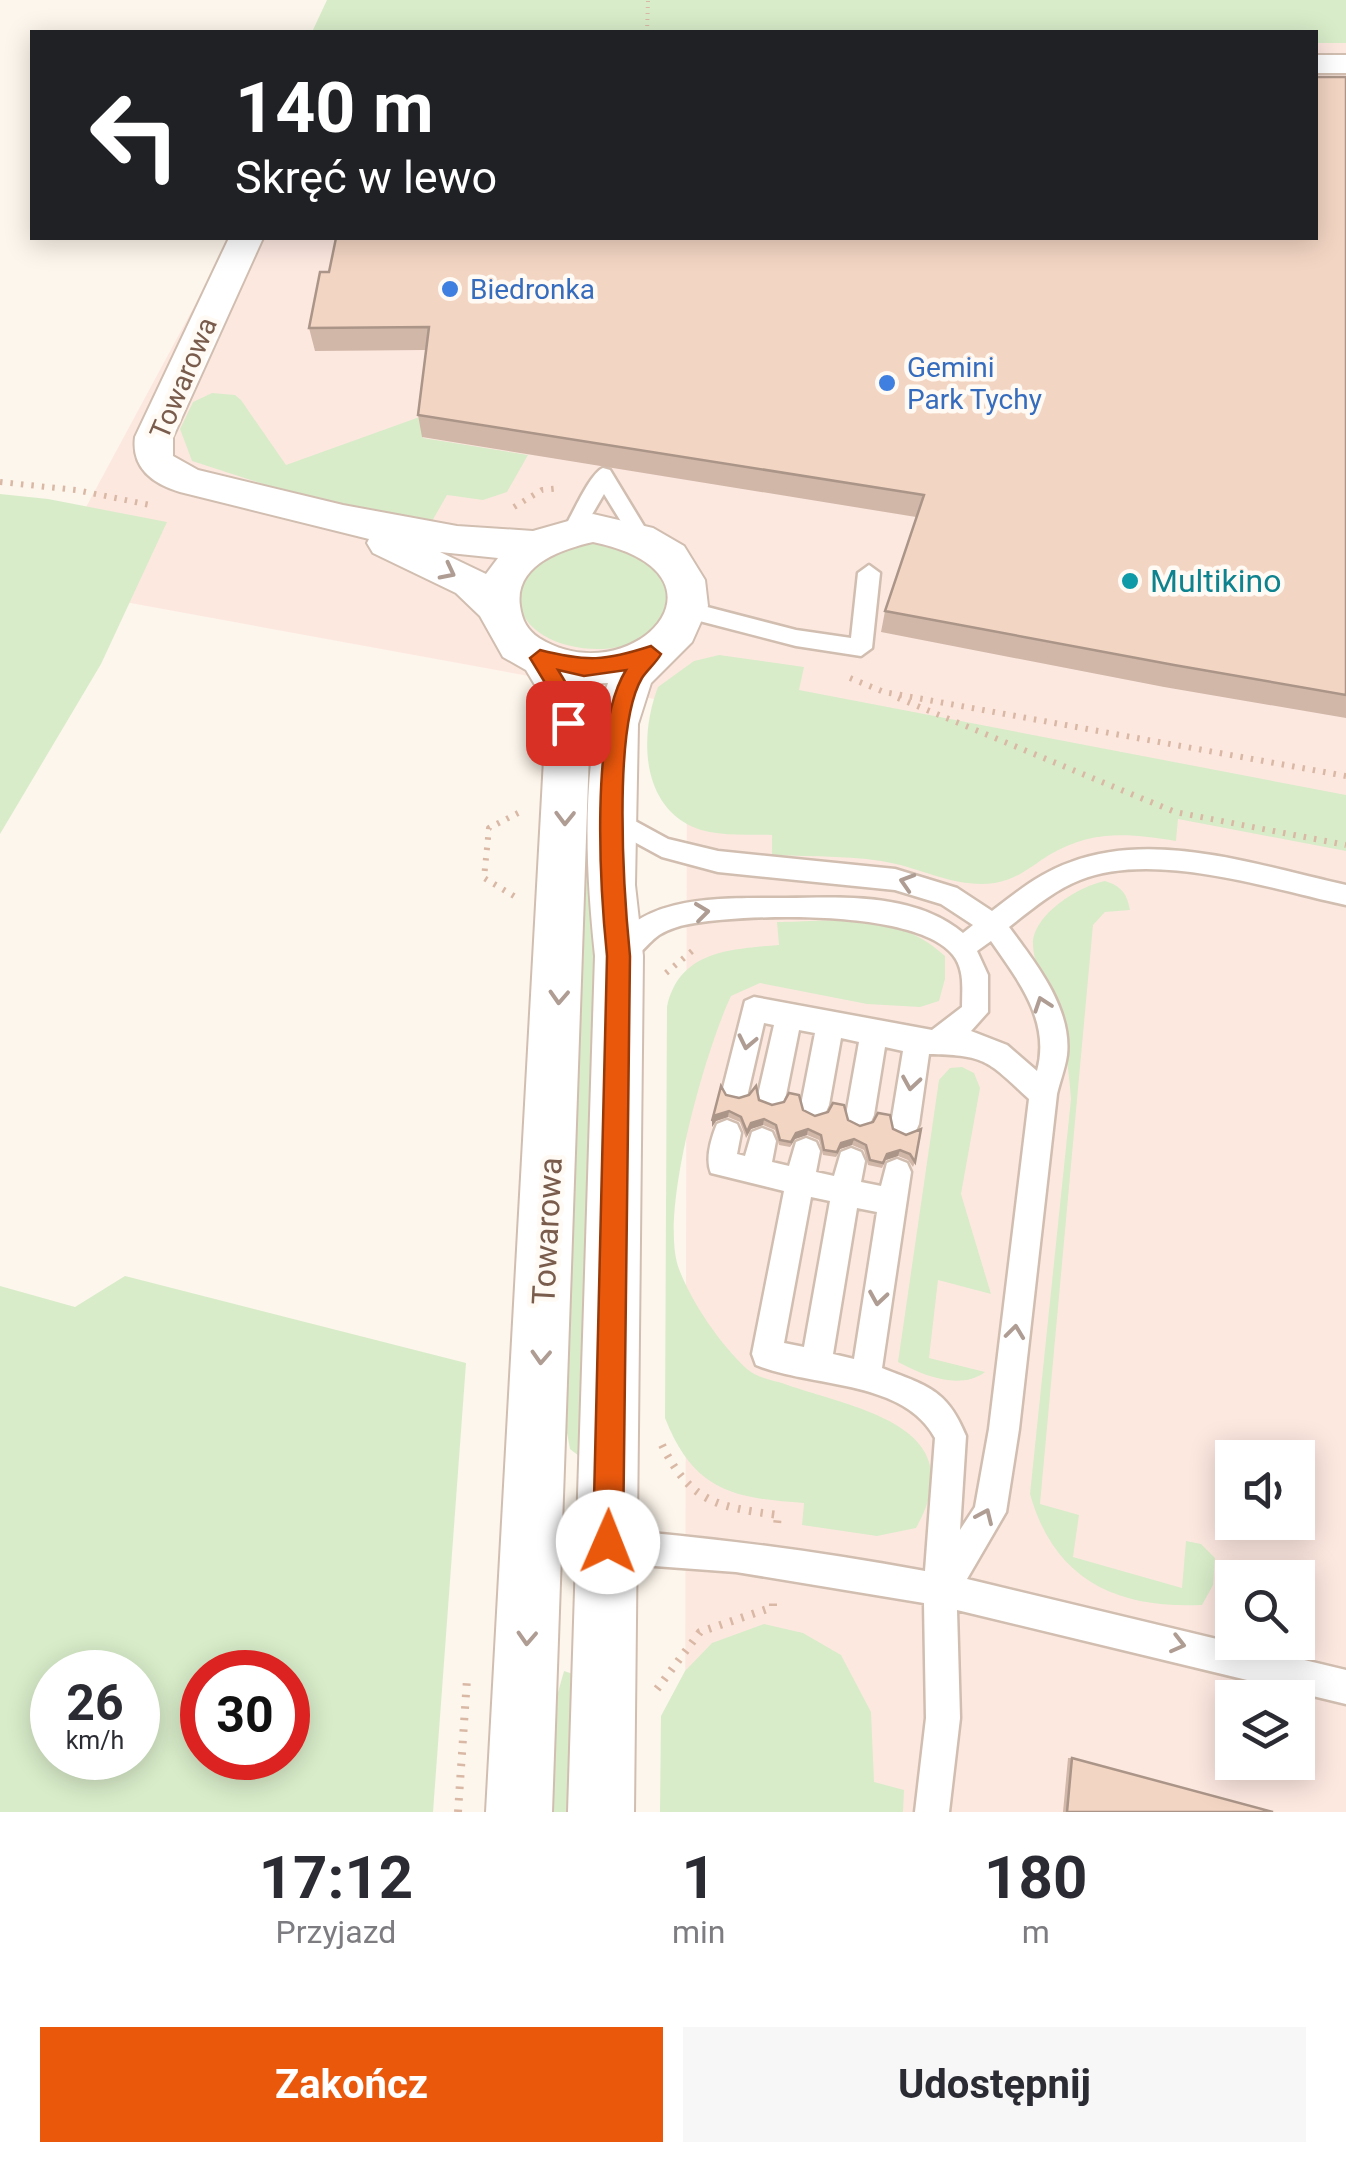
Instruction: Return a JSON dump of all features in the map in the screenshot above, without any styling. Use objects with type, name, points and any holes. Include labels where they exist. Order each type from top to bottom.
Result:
[{"type":"street","points":[[1318,64],[1346,64]]},
{"type":"street","name":"Towarowa","points":[[245,240],[154,437],[152,452],[161,467],[184,479],[329,516],[490,544],[533,545]]},
{"type":"street","name":"Towarowa","points":[[329,516],[470,583],[498,608]]},
{"type":"street","points":[[572,530],[619,530],[640,536],[664,548],[687,580],[688,610],[672,638],[651,654],[610,667],[584,669],[540,658],[520,646],[506,630],[498,608],[499,586],[506,571],[533,545],[572,530]]},
{"type":"street","name":"Towarowa","points":[[602,1812],[619,956],[612,885],[616,724],[632,676],[651,654]]},
{"type":"street","name":"Towarowa","points":[[519,1812],[564,900],[568,723],[565,698],[540,658]]},
{"type":"lane","points":[[572,530],[584,517],[603,475],[640,536]]},
{"type":"lane","points":[[688,610],[796,638],[862,648],[869,573]]},
{"type":"lane","points":[[613,819],[654,846],[714,862],[902,878],[966,906],[993,926],[1026,966],[1055,1048],[1042,1094],[1004,1429],[990,1512],[940,1592]]},
{"type":"lane","points":[[962,946],[1074,870],[1124,859],[1194,866],[1346,895]]},
{"type":"lane","points":[[619,956],[637,936],[659,923],[696,910],[891,912],[946,931],[962,946],[976,969],[979,991],[975,1012],[929,1041],[905,1124]]},
{"type":"lane","points":[[737,1088],[754,1010],[874,1033],[970,1043],[998,1053],[1042,1094]]},
{"type":"lane","points":[[772,1095],[788,1016]]},
{"type":"lane","points":[[815,1105],[830,1025]]},
{"type":"lane","points":[[860,1115],[874,1033]]},
{"type":"lane","points":[[727,1134],[720,1164],[846,1192],[895,1187],[866,1377]]},
{"type":"lane","points":[[756,1173],[762,1141]]},
{"type":"lane","points":[[806,1151],[767,1354],[866,1377],[924,1400],[936,1409],[951,1436],[940,1592],[943,1718],[932,1812]]},
{"type":"lane","points":[[816,1366],[851,1161]]},
{"type":"lane","points":[[532,1540],[608,1542],[775,1564],[940,1592],[1084,1620],[1346,1687]]},
{"type":"path","points":[[647,30],[648,0]]},
{"type":"path","points":[[506,510],[542,490],[600,484]]},
{"type":"path","points":[[836,673],[1175,812],[1346,845]]},
{"type":"path","points":[[884,692],[1346,776]]},
{"type":"path","points":[[520,900],[484,878],[489,828],[524,810],[526,792]]},
{"type":"path","points":[[458,1812],[468,1673]]},
{"type":"shaded area","points":[[1318,43],[1346,43],[1346,1812],[685,1812],[687,705],[43,587],[230,240],[1318,240]]},
{"type":"green space","points":[[327,0],[1346,0],[1346,43],[1318,43],[1318,30],[313,30]]},
{"type":"green space","points":[[212,393],[235,395],[241,400],[286,465],[425,415],[423,438],[528,455],[507,492],[483,500],[447,495],[431,523],[294,494],[192,461],[180,429],[193,402]]},
{"type":"green space","points":[[0,494],[48,499],[167,522],[101,664],[0,834]]},
{"type":"green space","points":[[600,541],[659,565],[669,602],[657,627],[635,642],[606,649],[576,647],[549,639],[529,623],[520,603],[526,577],[549,556]]},
{"type":"green space","points":[[719,655],[804,667],[799,690],[1346,795],[1346,851],[1178,819],[1176,841],[1126,835],[1095,837],[1065,847],[1017,876],[995,883],[957,881],[866,859],[772,855],[772,835],[722,834],[693,827],[663,802],[654,785],[647,746],[658,687],[694,661]]},
{"type":"green space","points":[[582,738],[601,738],[584,1446],[579,1456],[570,1449],[561,1399],[584,942]]},
{"type":"green space","points":[[1105,881],[1122,891],[1130,910],[1105,912],[1093,925],[1040,1504],[1079,1515],[1073,1557],[1182,1588],[1186,1541],[1201,1544],[1215,1558],[1213,1585],[1202,1605],[1143,1601],[1093,1583],[1055,1548],[1030,1494],[1071,1099],[1061,1030],[1033,945],[1048,913],[1083,889]]},
{"type":"green space","points":[[845,920],[887,925],[926,941],[945,956],[945,979],[939,1001],[920,1007],[867,1004],[760,983],[731,996],[698,1091],[675,1211],[674,1244],[679,1269],[699,1309],[747,1369],[871,1413],[898,1426],[918,1443],[930,1465],[930,1493],[916,1528],[877,1536],[802,1525],[804,1503],[756,1498],[718,1486],[689,1461],[665,1418],[667,1007],[683,974],[709,956],[779,945],[777,922]]},
{"type":"green space","points":[[962,1067],[974,1073],[980,1088],[961,1194],[991,1294],[938,1280],[929,1358],[985,1372],[975,1378],[953,1381],[929,1376],[898,1362],[939,1080],[950,1068]]},
{"type":"green space","points":[[125,1276],[466,1363],[433,1812],[0,1812],[0,1286],[75,1307]]},
{"type":"green space","points":[[764,1624],[803,1633],[841,1655],[871,1712],[874,1782],[904,1790],[903,1812],[660,1812],[661,1716],[685,1671],[712,1643]]},
{"type":"green space","points":[[564,1671],[576,1675],[572,1812],[546,1812],[552,1714]]},
{"type":"building","name":"Gemini Park Tychy","points":[[1318,77],[1346,77],[1346,695],[885,611],[924,495],[418,415],[429,327],[309,328],[320,272],[329,272],[336,240],[1318,240]]},
{"type":"building","points":[[721,1086],[726,1095],[739,1098],[749,1095],[756,1086],[759,1100],[772,1105],[784,1102],[789,1093],[799,1095],[803,1110],[815,1116],[828,1112],[833,1103],[844,1105],[848,1120],[860,1126],[873,1122],[878,1113],[890,1115],[893,1129],[906,1135],[921,1129],[915,1162],[910,1154],[900,1150],[887,1154],[883,1163],[870,1160],[866,1145],[854,1139],[841,1143],[837,1152],[824,1150],[821,1135],[808,1129],[796,1133],[791,1142],[780,1140],[776,1125],[764,1119],[751,1123],[747,1132],[741,1117],[729,1111],[716,1115],[712,1121]]},
{"type":"building","points":[[1072,1758],[1273,1812],[1067,1812]]},
{"type":"place","name":"Biedronka","points":[[450,289]]},
{"type":"place","name":"Gemini Park Tychy","points":[[887,383]]},
{"type":"place","name":"Multikino","points":[[1130,581]]},
{"type":"route","points":[[568,723],[565,698],[540,658],[584,669],[610,667],[651,654],[632,676],[616,724],[612,885],[619,956],[608,1542]]}]
